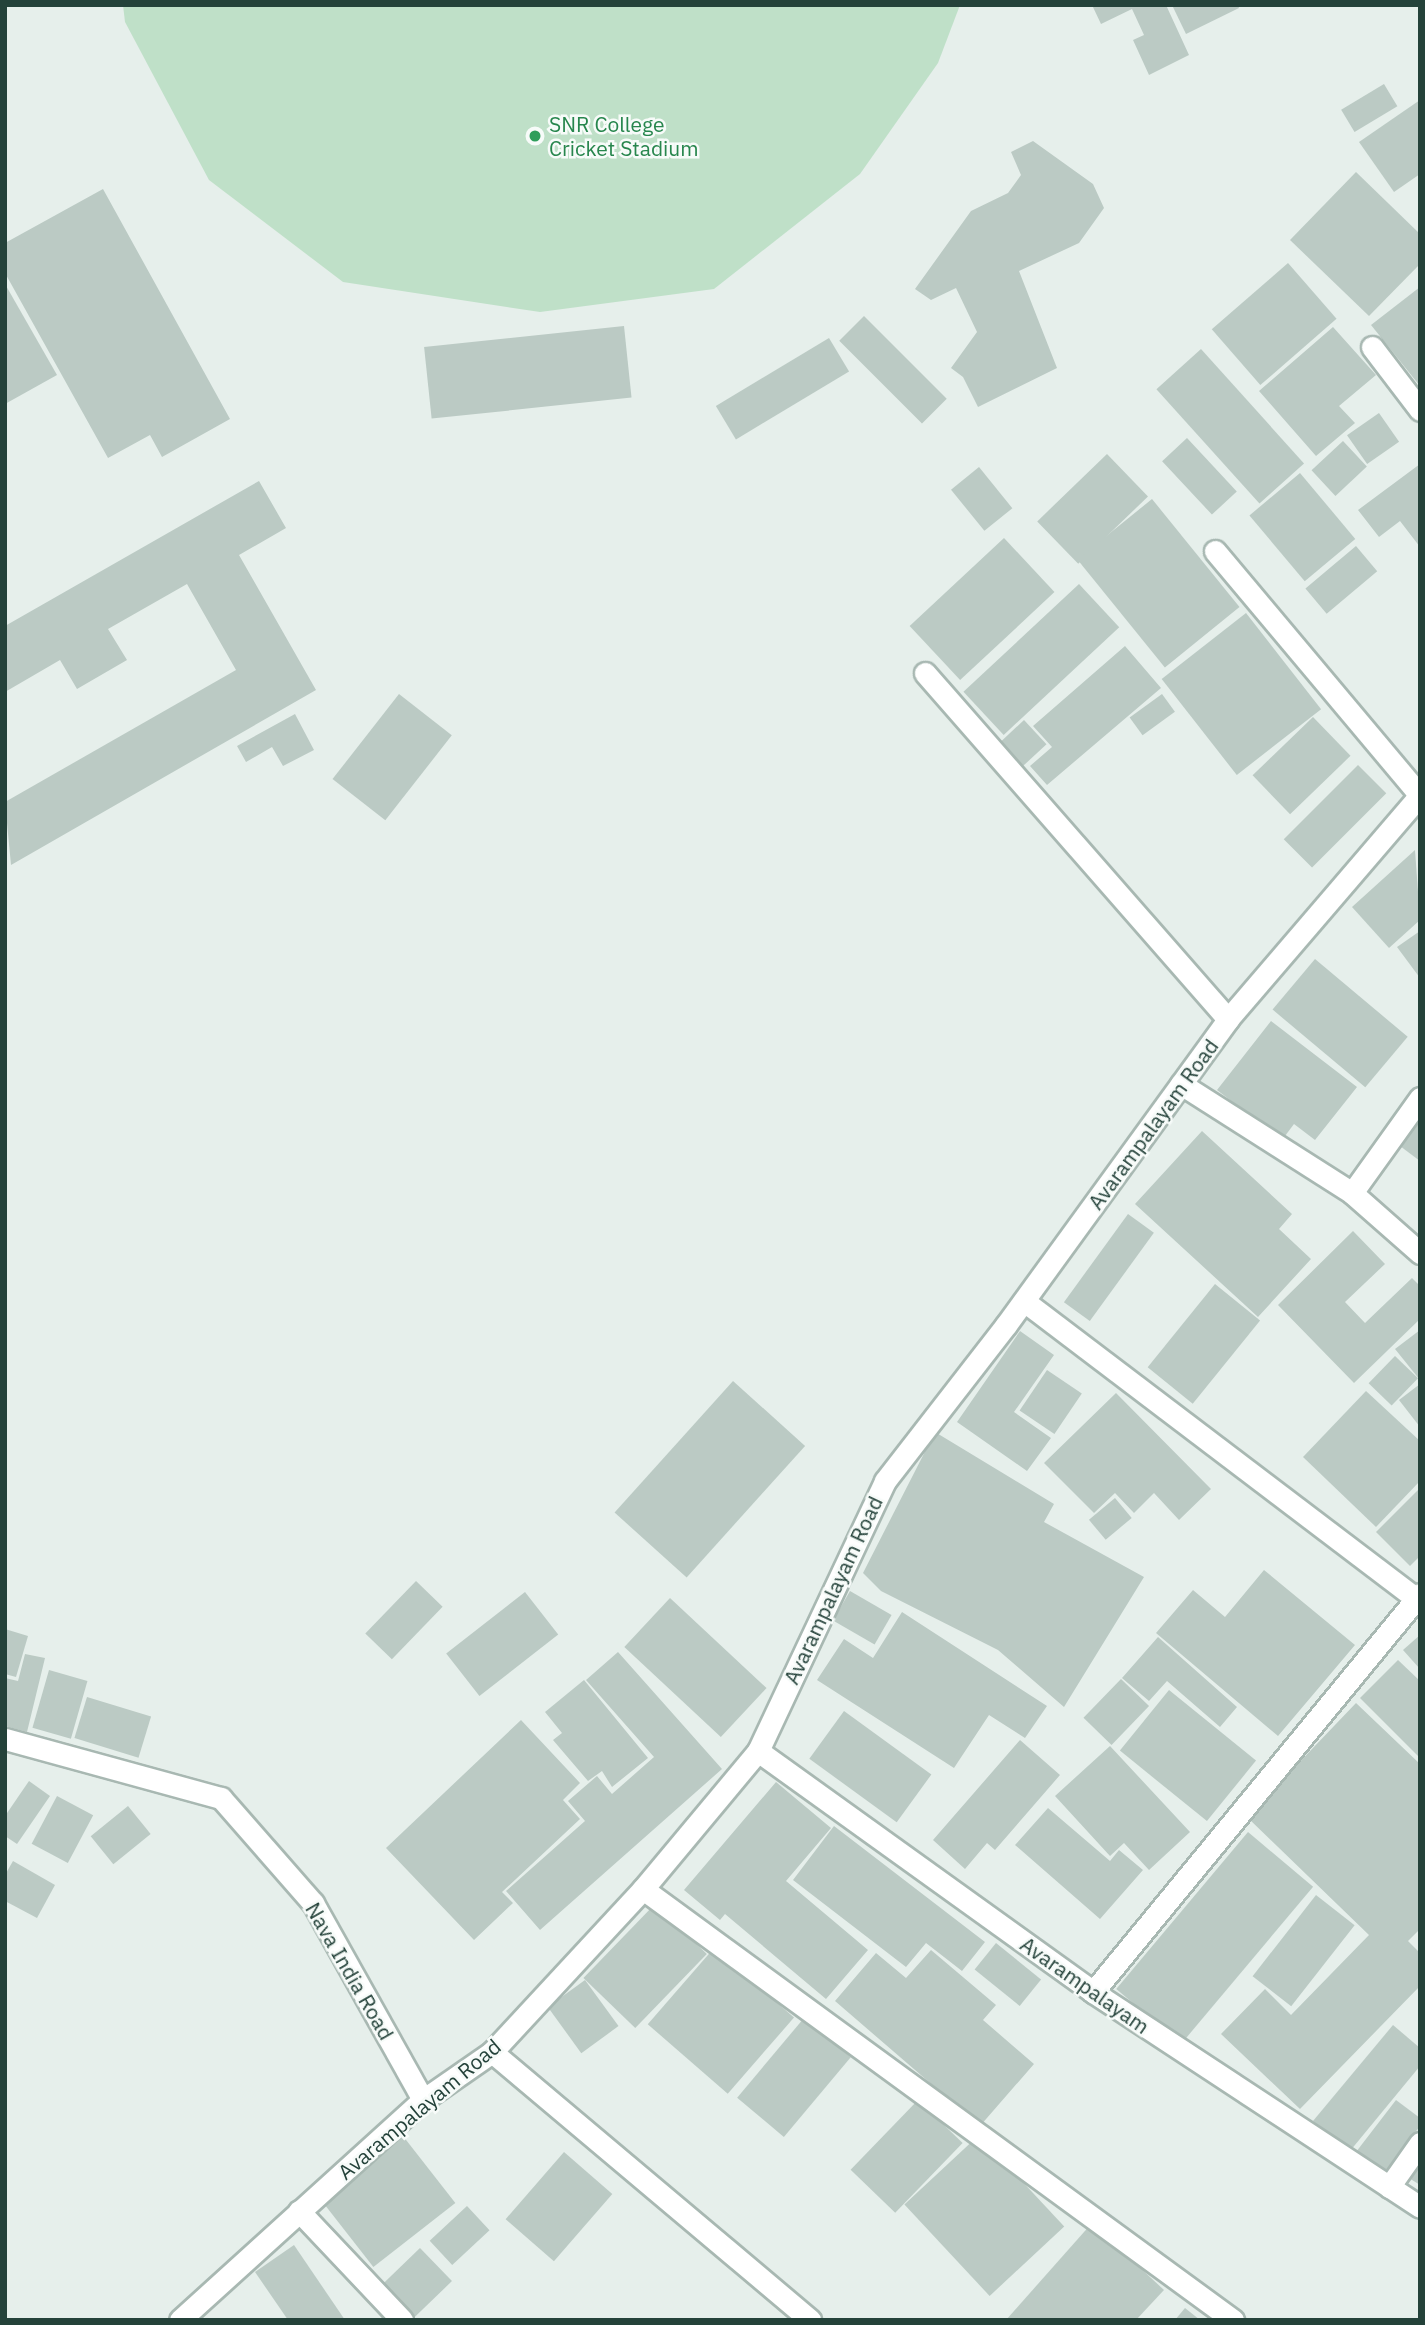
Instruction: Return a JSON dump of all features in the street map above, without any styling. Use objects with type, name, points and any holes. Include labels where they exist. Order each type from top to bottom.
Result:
[{"type":"street","points":[[1372,347],[1420,410]]},
{"type":"street","points":[[1215,551],[1420,795]]},
{"type":"street","points":[[925,673],[1228,1019]]},
{"type":"street","name":"Avarampalayam Road","points":[[180,2320],[423,2100],[492,2052],[643,1889],[758,1751],[885,1481],[1024,1301],[1228,1019],[1420,795]]},
{"type":"street","points":[[1181,1084],[1352,1193],[1420,1253]]},
{"type":"street","points":[[1352,1193],[1420,1098]]},
{"type":"street","points":[[1024,1301],[1417,1596],[1093,1992]]},
{"type":"street","name":"Nava India Road","points":[[5,1739],[221,1798],[313,1903],[423,2100]]},
{"type":"street","name":"Avarampalayam","points":[[758,1751],[1093,1992],[1420,2207]]},
{"type":"street","points":[[643,1889],[1233,2320]]},
{"type":"street","points":[[492,2052],[810,2320]]},
{"type":"street","points":[[1389,2187],[1420,2143]]},
{"type":"street","points":[[299,2211],[402,2320]]},
{"type":"green space","name":"SNR College Cricket Stadium","points":[[123,5],[960,5],[938,63],[860,174],[714,289],[540,312],[343,282],[209,180],[125,22]]},
{"type":"building","points":[[1092,5],[1166,5],[1189,55],[1149,75],[1133,40],[1144,35],[1132,9],[1101,24]]},
{"type":"building","points":[[1172,5],[1238,5],[1239,8],[1186,34]]},
{"type":"building","points":[[1384,84],[1397,106],[1355,132],[1341,110]]},
{"type":"building","points":[[1420,100],[1420,174],[1394,192],[1359,142]]},
{"type":"building","points":[[1033,141],[1093,184],[1104,208],[1079,243],[1019,271],[1057,368],[978,407],[963,377],[951,368],[977,332],[956,288],[931,300],[915,289],[971,211],[1008,193],[1021,175],[1011,152]]},
{"type":"building","points":[[1356,172],[1420,234],[1420,264],[1369,316],[1290,240]]},
{"type":"building","points":[[103,189],[230,419],[162,457],[150,435],[108,458],[5,273],[5,243]]},
{"type":"building","points":[[1288,263],[1337,319],[1260,385],[1212,329]]},
{"type":"building","points":[[5,284],[57,375],[5,404]]},
{"type":"building","points":[[1420,287],[1420,386],[1371,325]]},
{"type":"building","points":[[864,316],[947,399],[922,423],[839,341]]},
{"type":"building","points":[[624,326],[632,398],[432,419],[424,347]]},
{"type":"building","points":[[1333,327],[1376,375],[1339,406],[1355,423],[1316,456],[1259,391]]},
{"type":"building","points":[[829,338],[849,371],[736,439],[716,406]]},
{"type":"building","points":[[1201,349],[1304,463],[1259,504],[1156,389]]},
{"type":"building","points":[[1379,413],[1399,442],[1367,464],[1347,435]]},
{"type":"building","points":[[1187,438],[1237,491],[1212,515],[1162,461]]},
{"type":"building","points":[[1343,441],[1367,467],[1335,496],[1312,470]]},
{"type":"building","points":[[1107,454],[1148,496],[1078,564],[1037,521]]},
{"type":"building","points":[[1420,464],[1420,547],[1400,521],[1379,537],[1358,510]]},
{"type":"building","points":[[979,467],[1012,508],[984,531],[951,490]]},
{"type":"building","points":[[1300,473],[1355,539],[1305,581],[1249,515]]},
{"type":"building","points":[[259,481],[286,528],[239,555],[316,690],[11,865],[5,802],[236,670],[187,584],[108,629],[127,660],[77,689],[60,660],[5,692],[5,626]]},
{"type":"building","points":[[1152,499],[1239,607],[1165,667],[1077,559]]},
{"type":"building","points":[[1004,538],[1054,592],[960,680],[910,626]]},
{"type":"building","points":[[1356,546],[1377,571],[1327,614],[1305,588]]},
{"type":"building","points":[[1079,584],[1119,627],[1004,735],[963,692]]},
{"type":"building","points":[[1246,613],[1321,709],[1237,775],[1162,679]]},
{"type":"building","points":[[1125,646],[1161,688],[1047,785],[1030,766],[1052,747],[1033,726]]},
{"type":"building","points":[[399,694],[452,735],[385,820],[333,779]]},
{"type":"building","points":[[1162,694],[1175,712],[1143,735],[1130,718]]},
{"type":"building","points":[[295,714],[314,750],[283,766],[272,747],[246,762],[237,746]]},
{"type":"building","points":[[1313,717],[1351,756],[1290,814],[1253,775]]},
{"type":"building","points":[[1024,720],[1047,744],[1022,767],[999,743]]},
{"type":"building","points":[[1358,765],[1386,793],[1312,868],[1284,839]]},
{"type":"building","points":[[1415,850],[1420,920],[1389,948],[1352,907]]},
{"type":"building","points":[[1420,931],[1420,978],[1397,947]]},
{"type":"building","points":[[1315,959],[1408,1037],[1365,1087],[1273,1010]]},
{"type":"building","points":[[1271,1021],[1357,1087],[1315,1140],[1294,1124],[1282,1140],[1217,1090]]},
{"type":"building","points":[[1420,1113],[1420,1161],[1396,1143]]},
{"type":"building","points":[[1202,1131],[1292,1214],[1279,1229],[1311,1259],[1258,1317],[1135,1204]]},
{"type":"building","points":[[1128,1214],[1154,1233],[1090,1321],[1064,1302]]},
{"type":"building","points":[[1353,1231],[1385,1264],[1345,1302],[1365,1323],[1412,1278],[1420,1286],[1420,1319],[1354,1383],[1278,1305]]},
{"type":"building","points":[[1215,1284],[1260,1321],[1193,1404],[1148,1367]]},
{"type":"building","points":[[1420,1330],[1420,1380],[1395,1349]]},
{"type":"building","points":[[1020,1331],[1054,1355],[1014,1412],[1051,1438],[1027,1471],[957,1422]]},
{"type":"building","points":[[1395,1356],[1418,1378],[1392,1406],[1369,1383]]},
{"type":"building","points":[[1047,1370],[1082,1393],[1054,1434],[1020,1411]]},
{"type":"building","points":[[733,1381],[805,1446],[687,1577],[615,1513]]},
{"type":"building","points":[[1420,1384],[1420,1427],[1399,1400]]},
{"type":"building","points":[[1366,1391],[1420,1441],[1420,1481],[1376,1527],[1303,1457]]},
{"type":"building","points":[[1116,1393],[1211,1489],[1179,1520],[1154,1493],[1134,1513],[1115,1493],[1094,1513],[1044,1463]]},
{"type":"building","points":[[935,1432],[1054,1504],[1044,1522],[1144,1577],[1064,1707],[998,1650],[881,1591],[863,1573]]},
{"type":"building","points":[[1420,1488],[1420,1556],[1410,1566],[1376,1532]]},
{"type":"building","points":[[1115,1498],[1132,1518],[1106,1540],[1089,1520]]},
{"type":"building","points":[[1264,1570],[1355,1645],[1278,1736],[1156,1633],[1193,1590],[1225,1617]]},
{"type":"building","points":[[416,1581],[443,1607],[392,1659],[365,1634]]},
{"type":"building","points":[[850,1591],[892,1615],[875,1644],[833,1620]]},
{"type":"building","points":[[525,1592],[558,1635],[479,1696],[446,1654]]},
{"type":"building","points":[[670,1598],[767,1688],[721,1737],[624,1647]]},
{"type":"building","points":[[902,1612],[1047,1706],[1025,1738],[989,1715],[954,1768],[817,1680],[844,1639],[873,1658]]},
{"type":"building","points":[[5,1629],[28,1636],[16,1677],[5,1674]]},
{"type":"building","points":[[1420,1635],[1420,1669],[1403,1650]]},
{"type":"building","points":[[1158,1637],[1237,1707],[1220,1727],[1167,1681],[1149,1701],[1122,1678]]},
{"type":"building","points":[[618,1652],[722,1769],[540,1930],[506,1891],[585,1821],[568,1801],[597,1776],[612,1794],[654,1757],[586,1680]]},
{"type":"building","points":[[25,1654],[45,1658],[27,1732],[5,1726],[5,1678],[18,1681]]},
{"type":"building","points":[[1398,1660],[1420,1681],[1420,1758],[1360,1698]]},
{"type":"building","points":[[49,1670],[87,1681],[71,1739],[32,1728]]},
{"type":"building","points":[[1121,1679],[1149,1706],[1112,1745],[1083,1718]]},
{"type":"building","points":[[584,1680],[648,1758],[612,1787],[602,1771],[588,1781],[553,1740],[562,1733],[545,1712]]},
{"type":"building","points":[[1169,1690],[1256,1760],[1207,1821],[1120,1751]]},
{"type":"building","points":[[87,1697],[151,1717],[139,1758],[74,1738]]},
{"type":"building","points":[[1356,1703],[1420,1764],[1420,1929],[1408,1941],[1420,1953],[1420,1986],[1300,2109],[1221,2034],[1265,1989],[1291,2015],[1369,1935],[1247,1817]]},
{"type":"building","points":[[844,1711],[931,1774],[897,1822],[809,1759]]},
{"type":"building","points":[[521,1720],[580,1783],[563,1800],[580,1819],[502,1892],[513,1903],[474,1940],[386,1848]]},
{"type":"building","points":[[1020,1740],[1060,1775],[995,1850],[987,1843],[965,1869],[933,1840]]},
{"type":"building","points":[[1110,1746],[1190,1832],[1149,1870],[1124,1843],[1110,1856],[1055,1796]]},
{"type":"building","points":[[29,1781],[50,1796],[17,1844],[5,1836],[5,1816]]},
{"type":"building","points":[[776,1782],[831,1828],[786,1881],[868,1950],[826,1999],[725,1914],[720,1920],[684,1890]]},
{"type":"building","points":[[57,1796],[93,1815],[68,1863],[32,1844]]},
{"type":"building","points":[[128,1806],[151,1834],[113,1864],[91,1836]]},
{"type":"building","points":[[1048,1808],[1110,1861],[1119,1850],[1143,1870],[1100,1919],[1015,1845]]},
{"type":"building","points":[[834,1826],[985,1942],[962,1971],[926,1943],[906,1967],[793,1880]]},
{"type":"building","points":[[1248,1832],[1313,1887],[1181,2044],[1116,1989]]},
{"type":"building","points":[[13,1861],[55,1885],[37,1918],[5,1901],[5,1875]]},
{"type":"building","points":[[1316,1895],[1355,1925],[1291,2006],[1253,1976]]},
{"type":"building","points":[[655,1904],[707,1954],[635,2028],[583,1978]]},
{"type":"building","points":[[996,1943],[1041,1980],[1020,2006],[975,1969]]},
{"type":"building","points":[[714,1948],[794,2018],[728,2094],[648,2024]]},
{"type":"building","points":[[931,1950],[996,2005],[983,2020],[1034,2064],[980,2126],[835,2001],[876,1953],[906,1978]]},
{"type":"building","points":[[585,1980],[619,2026],[581,2053],[548,2007]]},
{"type":"building","points":[[804,2018],[851,2057],[784,2137],[737,2098]]},
{"type":"building","points":[[1393,2025],[1420,2048],[1420,2066],[1350,2151],[1313,2121]]},
{"type":"building","points":[[918,2100],[963,2143],[895,2213],[851,2170]]},
{"type":"building","points":[[1396,2100],[1420,2118],[1420,2126],[1385,2173],[1356,2152]]},
{"type":"building","points":[[979,2135],[1064,2226],[990,2296],[904,2205]]},
{"type":"building","points":[[403,2136],[455,2203],[373,2267],[321,2200]]},
{"type":"building","points":[[564,2152],[612,2194],[554,2261],[506,2219]]},
{"type":"building","points":[[1420,2162],[1420,2185],[1409,2178]]},
{"type":"building","points":[[467,2206],[490,2230],[452,2265],[430,2241]]},
{"type":"building","points":[[1092,2223],[1164,2290],[1136,2320],[1006,2320]]},
{"type":"building","points":[[294,2245],[345,2320],[288,2320],[255,2272]]},
{"type":"building","points":[[420,2248],[452,2281],[412,2319],[380,2286]]},
{"type":"building","points":[[1185,2308],[1200,2320],[1175,2320]]},
{"type":"place","name":"SNR College Cricket Stadium","points":[[535,136]]}]
